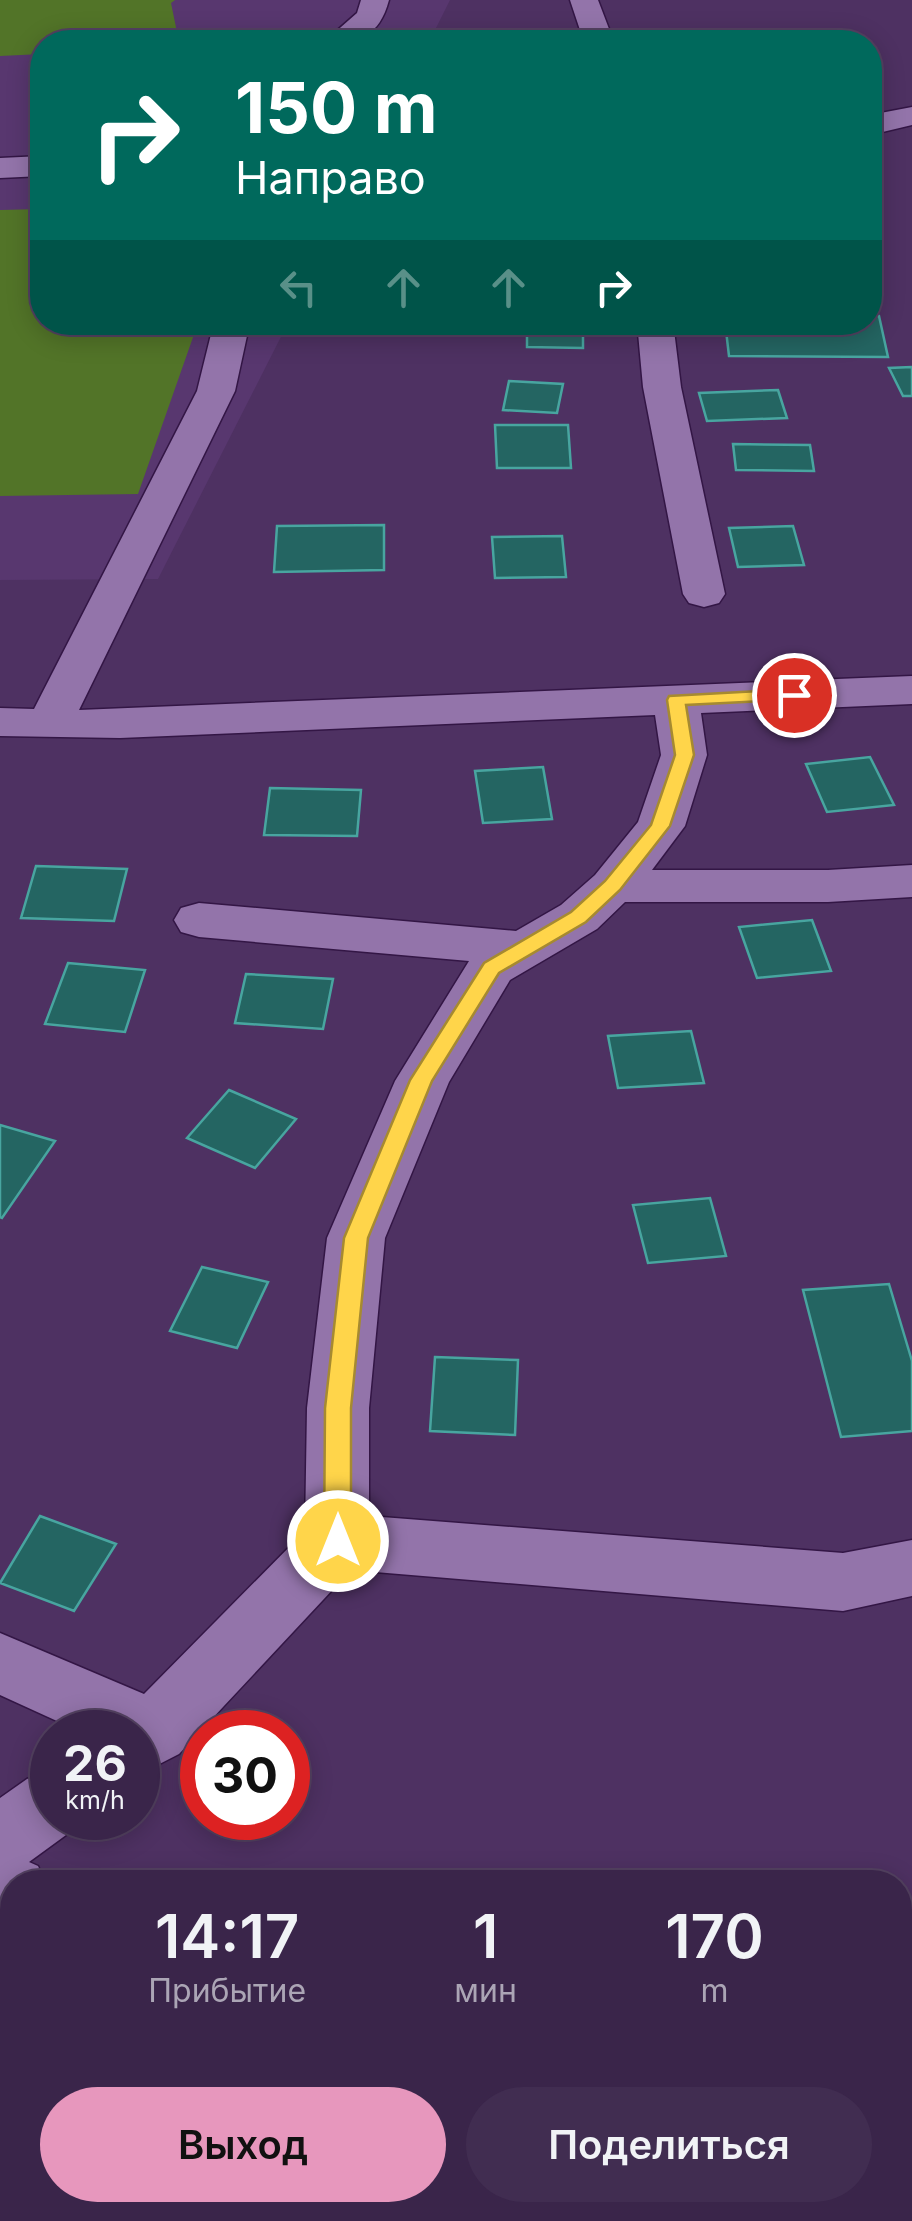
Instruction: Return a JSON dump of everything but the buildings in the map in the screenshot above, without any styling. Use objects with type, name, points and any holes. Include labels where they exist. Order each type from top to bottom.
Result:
[{"type":"street","points":[[354,30],[370,17],[375,0]]},
{"type":"street","points":[[584,0],[595,30]]},
{"type":"street","points":[[882,122],[912,116]]},
{"type":"street","points":[[0,168],[30,167]]},
{"type":"street","points":[[50,723],[216,391],[229,335]]},
{"type":"street","points":[[656,335],[662,387],[704,594]]},
{"type":"street","points":[[0,722],[120,724],[912,690]]},
{"type":"street","points":[[160,1723],[338,1541],[338,1408],[356,1238],[422,1080],[491,968],[579,917],[613,886],[660,826],[684,755],[676,700]]},
{"type":"street","points":[[613,886],[828,886],[912,881]]},
{"type":"street","points":[[199,920],[524,949]]},
{"type":"street","points":[[338,1541],[843,1582],[912,1568]]},
{"type":"street","points":[[0,1662],[93,1710]]},
{"type":"street","points":[[0,1840],[30,1819]]},
{"type":"shaded area","points":[[0,0],[450,0],[435,30],[30,30],[30,335],[282,335],[158,579],[0,580]]},
{"type":"green space","points":[[0,0],[175,0],[171,3],[177,30],[30,30],[30,55],[0,56]]},
{"type":"green space","points":[[30,209],[30,335],[194,335],[138,494],[0,496],[0,210]]},
{"type":"route","points":[[338,1541],[338,1408],[356,1238],[422,1080],[491,968],[579,917],[613,886],[660,826],[684,755],[676,700],[794,695]]}]
